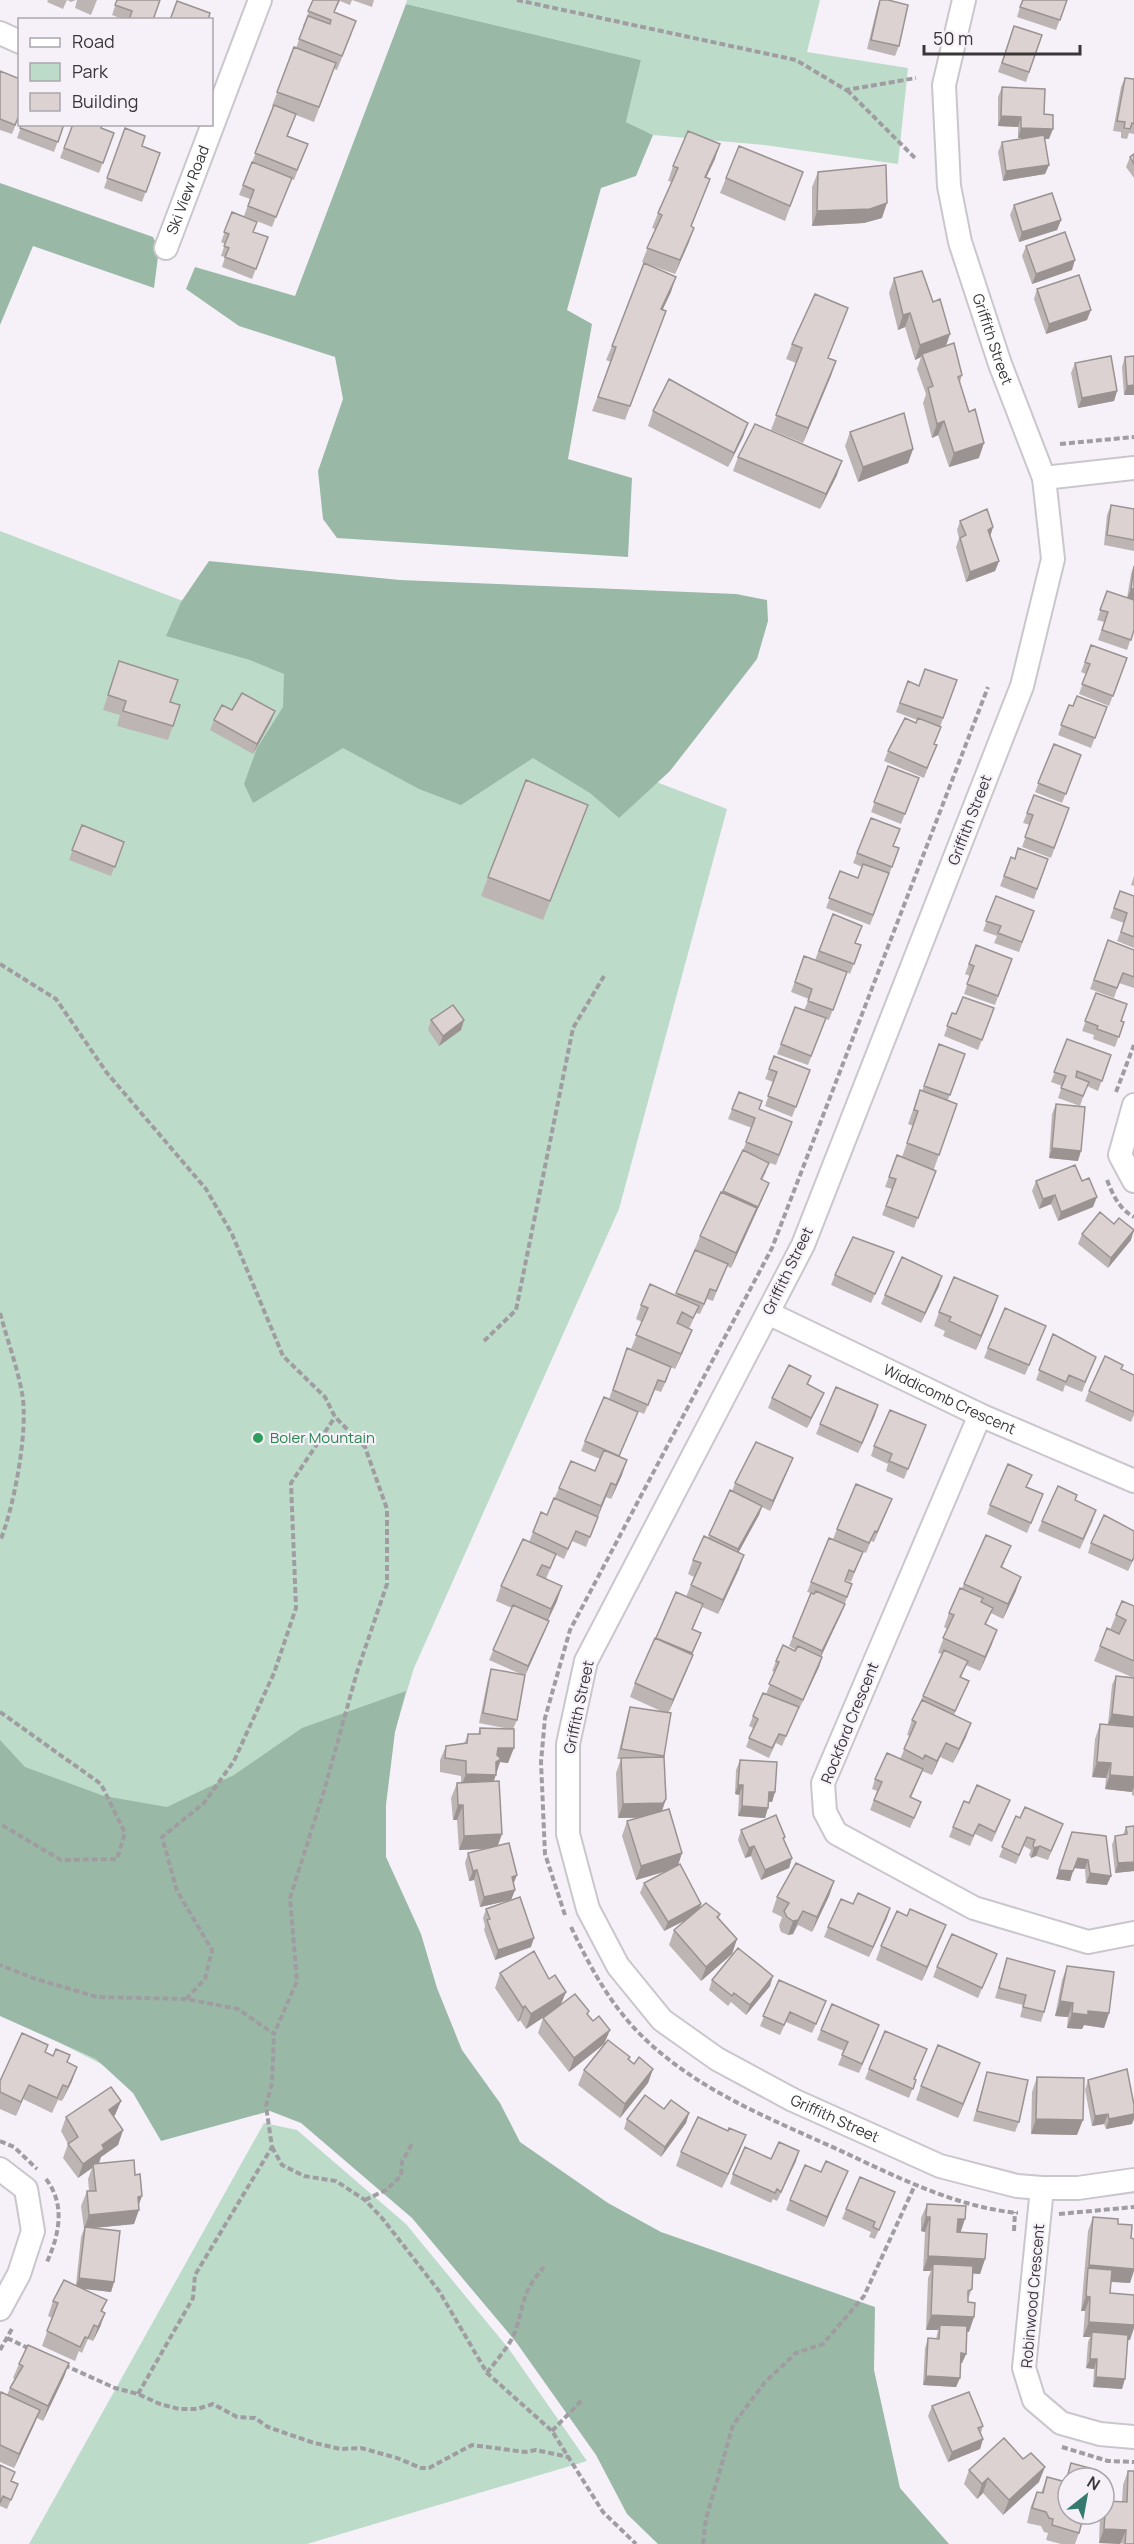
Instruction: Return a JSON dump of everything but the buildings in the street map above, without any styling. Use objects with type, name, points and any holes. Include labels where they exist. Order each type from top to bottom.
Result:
[{"type":"street","name":"Ski View Road","points":[[213,121],[260,0]]},
{"type":"street","name":"Griffith Street","points":[[964,0],[944,85],[949,186],[963,253],[1000,364],[1044,478],[1053,559],[1022,686],[803,1245],[586,1661],[568,1744],[568,1834],[588,1909],[618,1966],[662,2020],[717,2059],[793,2100],[940,2166],[1017,2186],[1042,2188],[1078,2188],[1134,2180]]},
{"type":"street","points":[[0,33],[18,41]]},
{"type":"street","name":"Ski View Road","points":[[166,248],[211,126]]},
{"type":"street","points":[[1044,478],[1134,468]]},
{"type":"street","points":[[1134,1105],[1120,1155],[1134,1181]]},
{"type":"street","name":"Widdicomb Crescent","points":[[768,1313],[980,1415],[1134,1481]]},
{"type":"street","name":"Rockford Crescent","points":[[980,1415],[823,1783],[825,1812],[836,1833],[974,1908],[1088,1942],[1134,1933]]},
{"type":"street","points":[[0,2169],[26,2189],[33,2231],[19,2274],[0,2310]]},
{"type":"street","name":"Robinwood Crescent","points":[[1042,2188],[1024,2368],[1034,2400],[1061,2423],[1100,2434],[1134,2437]]},
{"type":"path","points":[[517,0],[796,60],[846,90],[916,159]]},
{"type":"path","points":[[846,90],[916,78]]},
{"type":"path","points":[[1060,444],[1134,437]]},
{"type":"path","points":[[988,687],[772,1248],[570,1630],[545,1718],[541,1762],[545,1854],[566,1916],[589,1964],[612,2003],[646,2040],[683,2070],[735,2103],[915,2185],[980,2206],[1040,2214],[1086,2213],[1134,2207]]},
{"type":"path","points":[[0,964],[56,999],[107,1073],[206,1189],[232,1234],[284,1356],[325,1397],[335,1417],[365,1447],[387,1509],[387,1584],[357,1672],[324,1791],[290,1899],[297,1981],[274,2034],[272,2083],[266,2106],[272,2147],[282,2165],[304,2176],[336,2181],[365,2200],[439,2291],[487,2373],[552,2431],[603,2512],[636,2544]]},
{"type":"path","points":[[484,1341],[516,1310],[573,1028],[603,976]]},
{"type":"path","points":[[0,1313],[22,1394],[23,1434],[7,1526],[0,1541]]},
{"type":"path","points":[[186,1999],[206,1979],[212,1950],[177,1891],[162,1837],[204,1803],[234,1761],[274,1673],[296,1608],[291,1483],[335,1417]]},
{"type":"path","points":[[0,1712],[101,1784],[125,1833],[117,1859],[61,1860],[0,1824]]},
{"type":"path","points":[[0,1965],[97,1997],[186,1999],[238,2009],[274,2034]]},
{"type":"path","points":[[365,2200],[386,2190],[401,2176],[402,2162],[413,2142]]},
{"type":"path","points":[[138,2394],[193,2298],[195,2276],[272,2147]]},
{"type":"path","points":[[703,2544],[706,2519],[733,2425],[765,2382],[796,2352],[824,2344],[864,2296],[915,2185]]},
{"type":"path","points":[[487,2373],[517,2327],[520,2304],[531,2281],[544,2267]]},
{"type":"path","points":[[7,2338],[39,2353]]},
{"type":"path","points":[[61,2363],[115,2388],[179,2409],[197,2409],[213,2404],[237,2417],[255,2418],[268,2427],[311,2442],[340,2449],[361,2448],[421,2468],[429,2468],[472,2445],[525,2452],[536,2450],[568,2457]]},
{"type":"path","points":[[552,2431],[583,2399]]},
{"type":"green space","points":[[407,0],[820,0],[807,52],[908,68],[898,164],[764,145],[653,135],[626,122],[641,60],[406,4]]},
{"type":"green space","points":[[406,4],[641,60],[626,122],[653,135],[636,176],[601,188],[567,310],[592,324],[568,459],[632,478],[628,557],[337,538],[323,519],[318,471],[343,399],[335,357],[239,326],[186,289],[195,267],[295,296]]},
{"type":"green space","points":[[0,183],[153,237],[159,249],[154,288],[33,246],[0,325]]},
{"type":"green space","name":"Boler Mountain","points":[[0,531],[727,809],[619,1209],[414,1668],[290,2076],[175,2102],[0,2012]]},
{"type":"green space","points":[[209,561],[400,580],[736,594],[767,600],[768,621],[757,659],[670,771],[619,818],[590,793],[533,758],[461,805],[419,789],[343,748],[253,803],[244,784],[257,748],[283,707],[284,674],[250,660],[166,636],[181,602]]},
{"type":"green space","points":[[406,1691],[395,1732],[386,1805],[386,1857],[421,1934],[437,1988],[462,2050],[500,2103],[520,2142],[608,2203],[661,2232],[875,2307],[874,2370],[900,2488],[949,2544],[658,2544],[627,2514],[596,2455],[516,2342],[412,2218],[301,2123],[270,2111],[161,2141],[133,2093],[96,2059],[0,2016],[0,1740],[25,1767],[104,1796],[167,1807],[234,1775],[302,1728]]},
{"type":"green space","points":[[264,2123],[297,2130],[406,2224],[509,2349],[587,2461],[307,2544],[29,2544]]},
{"type":"place","name":"Boler Mountain","points":[[258,1438]]}]
